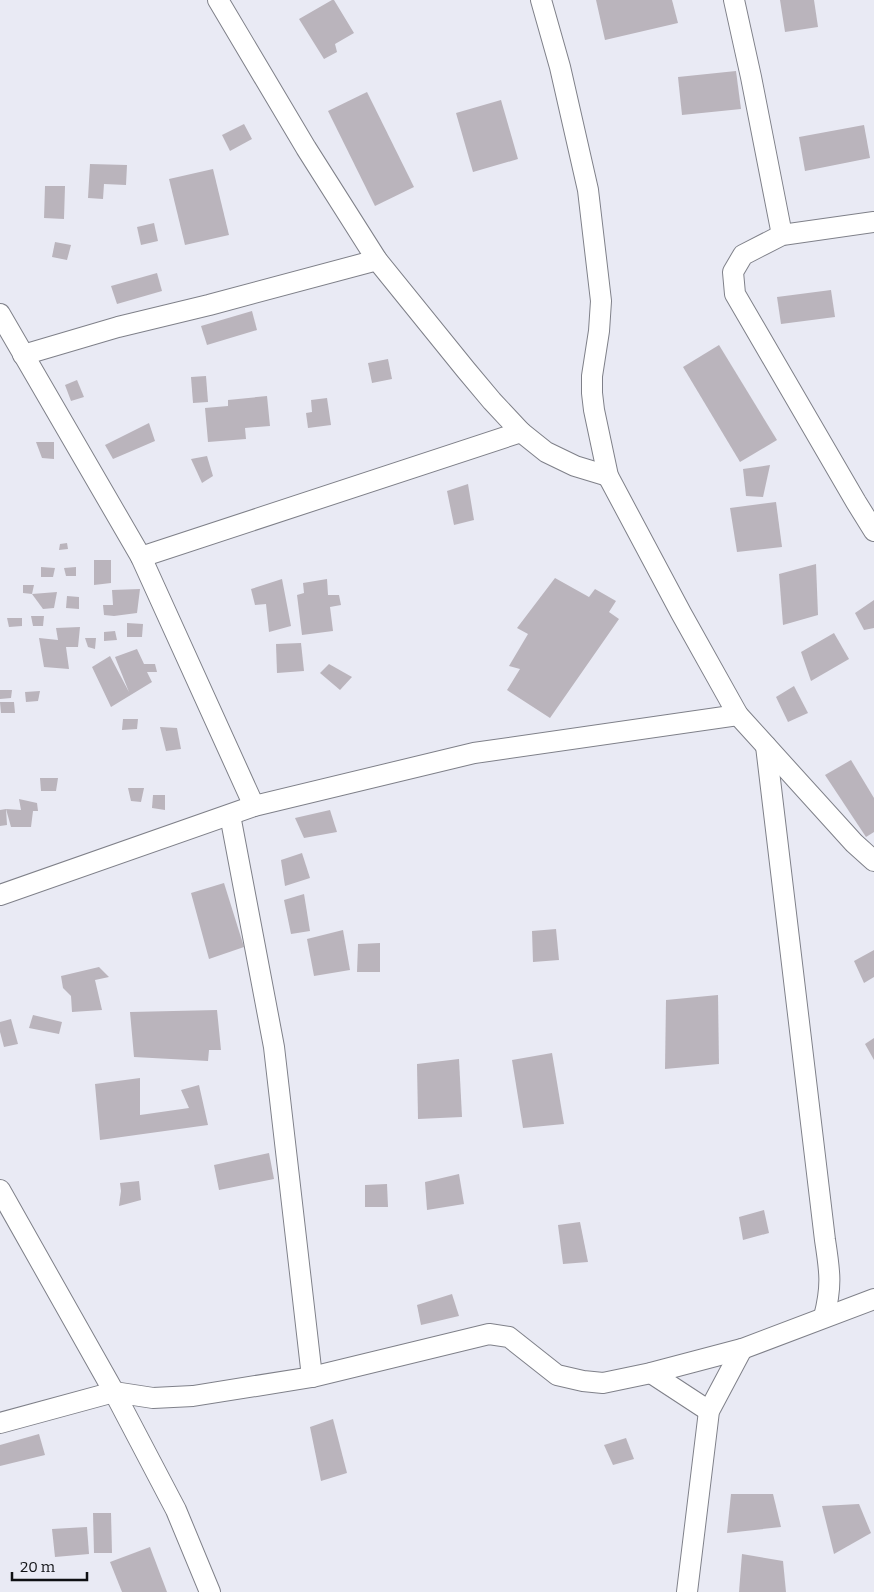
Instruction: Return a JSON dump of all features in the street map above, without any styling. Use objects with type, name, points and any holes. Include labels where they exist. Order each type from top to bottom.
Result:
[{"type":"street","points":[[218,0],[306,148],[377,260],[492,401],[521,432],[546,452],[574,466],[608,476]]},
{"type":"street","points":[[541,0],[560,66],[588,190],[601,301],[599,331],[592,376],[592,393],[608,476],[738,715],[854,843],[874,861]]},
{"type":"street","points":[[734,0],[752,77],[782,235]]},
{"type":"street","points":[[874,222],[782,235],[743,255],[733,272],[735,294],[874,531]]},
{"type":"street","points":[[23,355],[118,327],[377,260]]},
{"type":"street","points":[[0,314],[141,556],[254,806]]},
{"type":"street","points":[[141,556],[521,432]]},
{"type":"street","points":[[0,895],[254,806],[474,753],[738,715]]},
{"type":"street","points":[[766,746],[831,1275],[829,1298],[824,1317]]},
{"type":"street","points":[[230,815],[274,1046],[312,1377]]},
{"type":"street","points":[[0,1190],[114,1392],[176,1510],[210,1592]]},
{"type":"street","points":[[0,1423],[114,1392],[153,1398],[193,1396],[312,1377],[488,1334],[509,1337],[557,1375],[603,1383],[742,1349],[874,1300]]},
{"type":"street","points":[[687,1592],[709,1411],[742,1349]]},
{"type":"street","points":[[650,1373],[709,1411]]},
{"type":"building","points":[[334,0],[354,33],[335,44],[337,52],[324,59],[299,19]]},
{"type":"building","points":[[596,0],[672,0],[678,23],[605,40]]},
{"type":"building","points":[[780,0],[814,0],[818,27],[785,32]]},
{"type":"building","points":[[736,71],[741,109],[682,115],[678,77]]},
{"type":"building","points":[[367,92],[414,187],[375,206],[328,111]]},
{"type":"building","points":[[501,100],[518,159],[473,172],[456,113]]},
{"type":"building","points":[[244,124],[252,139],[230,151],[222,135]]},
{"type":"building","points":[[864,125],[870,158],[805,171],[799,137]]},
{"type":"building","points":[[90,164],[127,165],[126,185],[104,184],[103,199],[88,198]]},
{"type":"building","points":[[213,169],[229,235],[185,245],[169,179]]},
{"type":"building","points":[[45,186],[65,186],[64,219],[44,218]]},
{"type":"building","points":[[154,223],[158,241],[141,245],[137,227]]},
{"type":"building","points":[[55,242],[71,245],[67,260],[52,257]]},
{"type":"building","points":[[157,273],[162,291],[117,304],[111,286]]},
{"type":"building","points":[[831,290],[835,317],[781,324],[777,297]]},
{"type":"building","points":[[252,311],[257,330],[207,345],[201,326]]},
{"type":"building","points":[[719,345],[777,440],[740,462],[683,367]]},
{"type":"building","points":[[388,359],[392,379],[372,383],[368,363]]},
{"type":"building","points":[[206,376],[208,402],[193,403],[191,377]]},
{"type":"building","points":[[77,380],[84,397],[71,401],[65,385]]},
{"type":"building","points":[[267,396],[270,426],[245,428],[246,439],[208,442],[205,408],[228,406],[228,400]]},
{"type":"building","points":[[327,398],[331,425],[308,428],[306,413],[312,412],[311,400]]},
{"type":"building","points":[[149,423],[155,441],[113,459],[105,445]]},
{"type":"building","points":[[36,442],[54,442],[54,459],[42,458]]},
{"type":"building","points":[[207,456],[213,476],[202,483],[191,459]]},
{"type":"building","points":[[770,465],[763,497],[746,496],[743,469]]},
{"type":"building","points":[[468,484],[474,520],[454,525],[447,491]]},
{"type":"building","points":[[776,502],[782,547],[737,552],[730,508]]},
{"type":"building","points":[[67,543],[68,549],[59,550],[60,544]]},
{"type":"building","points":[[94,560],[111,560],[111,583],[94,585]]},
{"type":"building","points":[[816,564],[818,615],[783,625],[779,574]]},
{"type":"building","points":[[41,567],[55,568],[53,577],[41,577]]},
{"type":"building","points":[[76,567],[76,576],[66,576],[64,568]]},
{"type":"building","points":[[555,578],[589,597],[595,589],[616,601],[609,612],[619,619],[550,718],[507,690],[520,669],[509,666],[528,634],[517,628]]},
{"type":"building","points":[[282,579],[291,626],[269,632],[266,604],[255,605],[251,589]]},
{"type":"building","points":[[327,579],[328,595],[339,595],[341,605],[330,607],[333,631],[302,635],[297,595],[304,593],[303,583]]},
{"type":"building","points":[[23,585],[34,585],[32,594],[23,593]]},
{"type":"building","points":[[140,589],[137,613],[114,616],[104,615],[103,605],[113,605],[112,590]]},
{"type":"building","points":[[57,592],[54,608],[43,609],[32,594]]},
{"type":"building","points":[[67,596],[79,597],[79,609],[66,608]]},
{"type":"building","points":[[874,600],[874,628],[864,630],[855,613]]},
{"type":"building","points":[[31,616],[44,616],[43,626],[33,626]]},
{"type":"building","points":[[7,618],[22,618],[22,626],[9,627]]},
{"type":"building","points":[[127,623],[143,624],[142,637],[127,637]]},
{"type":"building","points":[[80,627],[78,647],[66,647],[69,669],[44,667],[39,638],[58,640],[56,628]]},
{"type":"building","points":[[115,631],[117,640],[104,641],[104,632]]},
{"type":"building","points":[[834,633],[849,659],[811,681],[801,652]]},
{"type":"building","points":[[85,638],[96,638],[95,649],[88,647]]},
{"type":"building","points":[[301,643],[304,671],[277,673],[276,644]]},
{"type":"building","points":[[137,649],[144,664],[155,664],[157,672],[147,672],[152,682],[111,707],[92,667],[110,656],[129,692],[115,657]]},
{"type":"building","points":[[329,664],[352,677],[340,690],[320,673]]},
{"type":"building","points":[[794,686],[808,713],[788,722],[776,697]]},
{"type":"building","points":[[0,690],[12,690],[11,698],[0,699]]},
{"type":"building","points":[[40,691],[38,701],[26,702],[25,692]]},
{"type":"building","points":[[0,702],[14,702],[15,713],[1,713]]},
{"type":"building","points":[[123,719],[138,719],[137,729],[122,730]]},
{"type":"building","points":[[160,727],[177,728],[181,749],[166,751]]},
{"type":"building","points":[[851,760],[874,798],[874,832],[866,837],[825,775]]},
{"type":"building","points":[[40,778],[58,778],[56,791],[41,791]]},
{"type":"building","points":[[128,788],[144,788],[141,802],[131,801]]},
{"type":"building","points":[[153,795],[165,795],[165,810],[152,808]]},
{"type":"building","points":[[19,799],[37,803],[38,811],[33,811],[31,827],[11,827],[6,809],[21,810]]},
{"type":"building","points":[[6,809],[7,825],[0,826],[0,810]]},
{"type":"building","points":[[330,810],[337,832],[304,838],[295,818]]},
{"type":"building","points":[[302,853],[310,878],[285,886],[281,860]]},
{"type":"building","points":[[224,883],[244,947],[209,959],[191,893]]},
{"type":"building","points":[[304,894],[310,931],[291,934],[284,900]]},
{"type":"building","points":[[556,929],[559,960],[533,962],[532,931]]},
{"type":"building","points":[[343,930],[350,970],[314,976],[307,939]]},
{"type":"building","points":[[380,943],[380,972],[357,972],[358,944]]},
{"type":"building","points":[[874,950],[874,977],[864,983],[854,961]]},
{"type":"building","points":[[99,967],[109,977],[95,980],[102,1010],[72,1012],[71,996],[63,988],[61,976]]},
{"type":"building","points":[[718,995],[719,1064],[665,1069],[666,1000]]},
{"type":"building","points":[[217,1010],[221,1050],[209,1050],[208,1061],[134,1057],[130,1012]]},
{"type":"building","points":[[33,1015],[62,1022],[59,1034],[29,1028]]},
{"type":"building","points":[[11,1019],[18,1044],[4,1047],[0,1032],[0,1022]]},
{"type":"building","points":[[874,1038],[874,1060],[865,1044]]},
{"type":"building","points":[[552,1053],[564,1124],[523,1128],[512,1060]]},
{"type":"building","points":[[459,1059],[462,1117],[418,1119],[417,1064]]},
{"type":"building","points":[[140,1078],[140,1115],[189,1108],[181,1090],[199,1085],[208,1125],[100,1140],[95,1084]]},
{"type":"building","points":[[269,1153],[274,1179],[219,1190],[214,1165]]},
{"type":"building","points":[[459,1174],[464,1204],[427,1210],[425,1182]]},
{"type":"building","points":[[139,1181],[141,1200],[119,1206],[120,1183]]},
{"type":"building","points":[[387,1184],[388,1207],[365,1207],[365,1185]]},
{"type":"building","points":[[764,1210],[769,1233],[743,1240],[739,1217]]},
{"type":"building","points":[[580,1222],[588,1262],[563,1264],[558,1225]]},
{"type":"building","points":[[452,1294],[459,1316],[421,1325],[417,1305]]},
{"type":"building","points":[[333,1419],[347,1473],[321,1481],[310,1427]]},
{"type":"building","points":[[39,1434],[45,1455],[0,1466],[0,1445]]},
{"type":"building","points":[[626,1438],[634,1459],[613,1465],[604,1445]]},
{"type":"building","points":[[731,1494],[773,1494],[781,1527],[727,1533]]},
{"type":"building","points":[[859,1504],[871,1533],[834,1554],[822,1506]]},
{"type":"building","points":[[93,1513],[111,1513],[112,1553],[94,1553]]},
{"type":"building","points":[[87,1527],[89,1554],[55,1557],[52,1529]]},
{"type":"building","points":[[150,1547],[167,1592],[122,1592],[110,1562]]},
{"type":"building","points":[[742,1554],[783,1561],[786,1592],[739,1592]]}]
